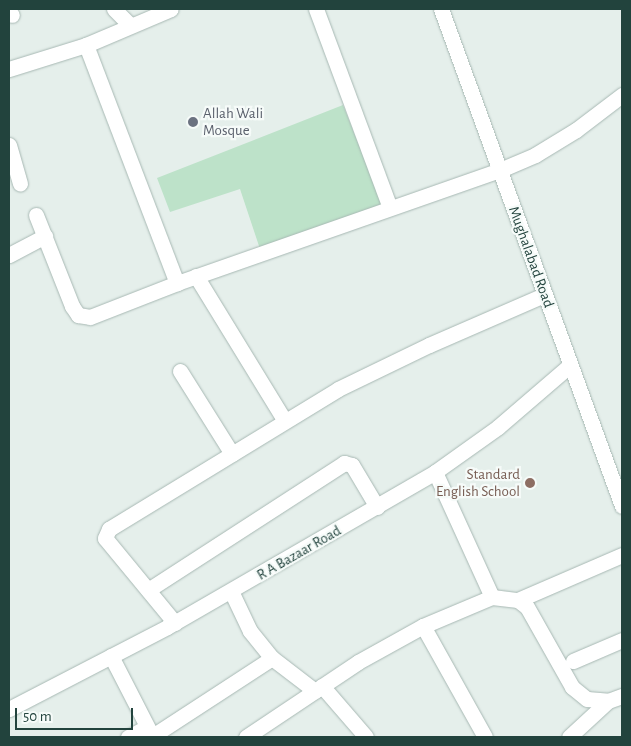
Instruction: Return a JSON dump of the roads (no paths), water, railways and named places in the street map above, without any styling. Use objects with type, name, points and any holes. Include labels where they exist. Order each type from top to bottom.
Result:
[{"type":"street","points":[[114,9],[129,24]]},
{"type":"street","points":[[9,69],[86,45],[129,24],[171,9]]},
{"type":"street","points":[[316,9],[390,208]]},
{"type":"street","name":"Mughalabad Road","points":[[440,9],[500,170],[569,366],[622,506]]},
{"type":"street","points":[[86,45],[177,283]]},
{"type":"street","points":[[36,215],[78,315],[90,317],[196,276],[500,170],[535,155],[576,130],[622,95]]},
{"type":"street","points":[[9,145],[20,183]]},
{"type":"street","points":[[9,255],[45,236]]},
{"type":"street","points":[[196,276],[285,421]]},
{"type":"street","points":[[175,623],[105,538],[106,534],[285,421],[379,369],[544,295]]},
{"type":"street","name":"R A Bazaar Road","points":[[9,709],[175,623],[435,472],[498,427],[569,366]]},
{"type":"street","points":[[180,371],[232,454]]},
{"type":"street","points":[[148,590],[344,462],[352,465],[377,507]]},
{"type":"street","points":[[435,472],[492,597]]},
{"type":"street","points":[[246,737],[319,688],[423,626],[492,597],[518,600],[622,555]]},
{"type":"street","points":[[230,591],[250,631],[272,658],[319,688],[366,737]]},
{"type":"street","points":[[518,600],[527,607],[572,687],[587,699],[615,698]]},
{"type":"street","points":[[423,626],[486,737]]},
{"type":"street","points":[[573,661],[622,640]]},
{"type":"street","points":[[110,656],[147,727],[154,735],[159,734],[272,658]]},
{"type":"street","points":[[569,737],[615,698]]},
{"type":"street","points":[[128,737],[147,727]]},
{"type":"place","name":"Allah Wali Mosque","points":[[193,122]]},
{"type":"place","name":"Standard English School","points":[[530,483]]}]
